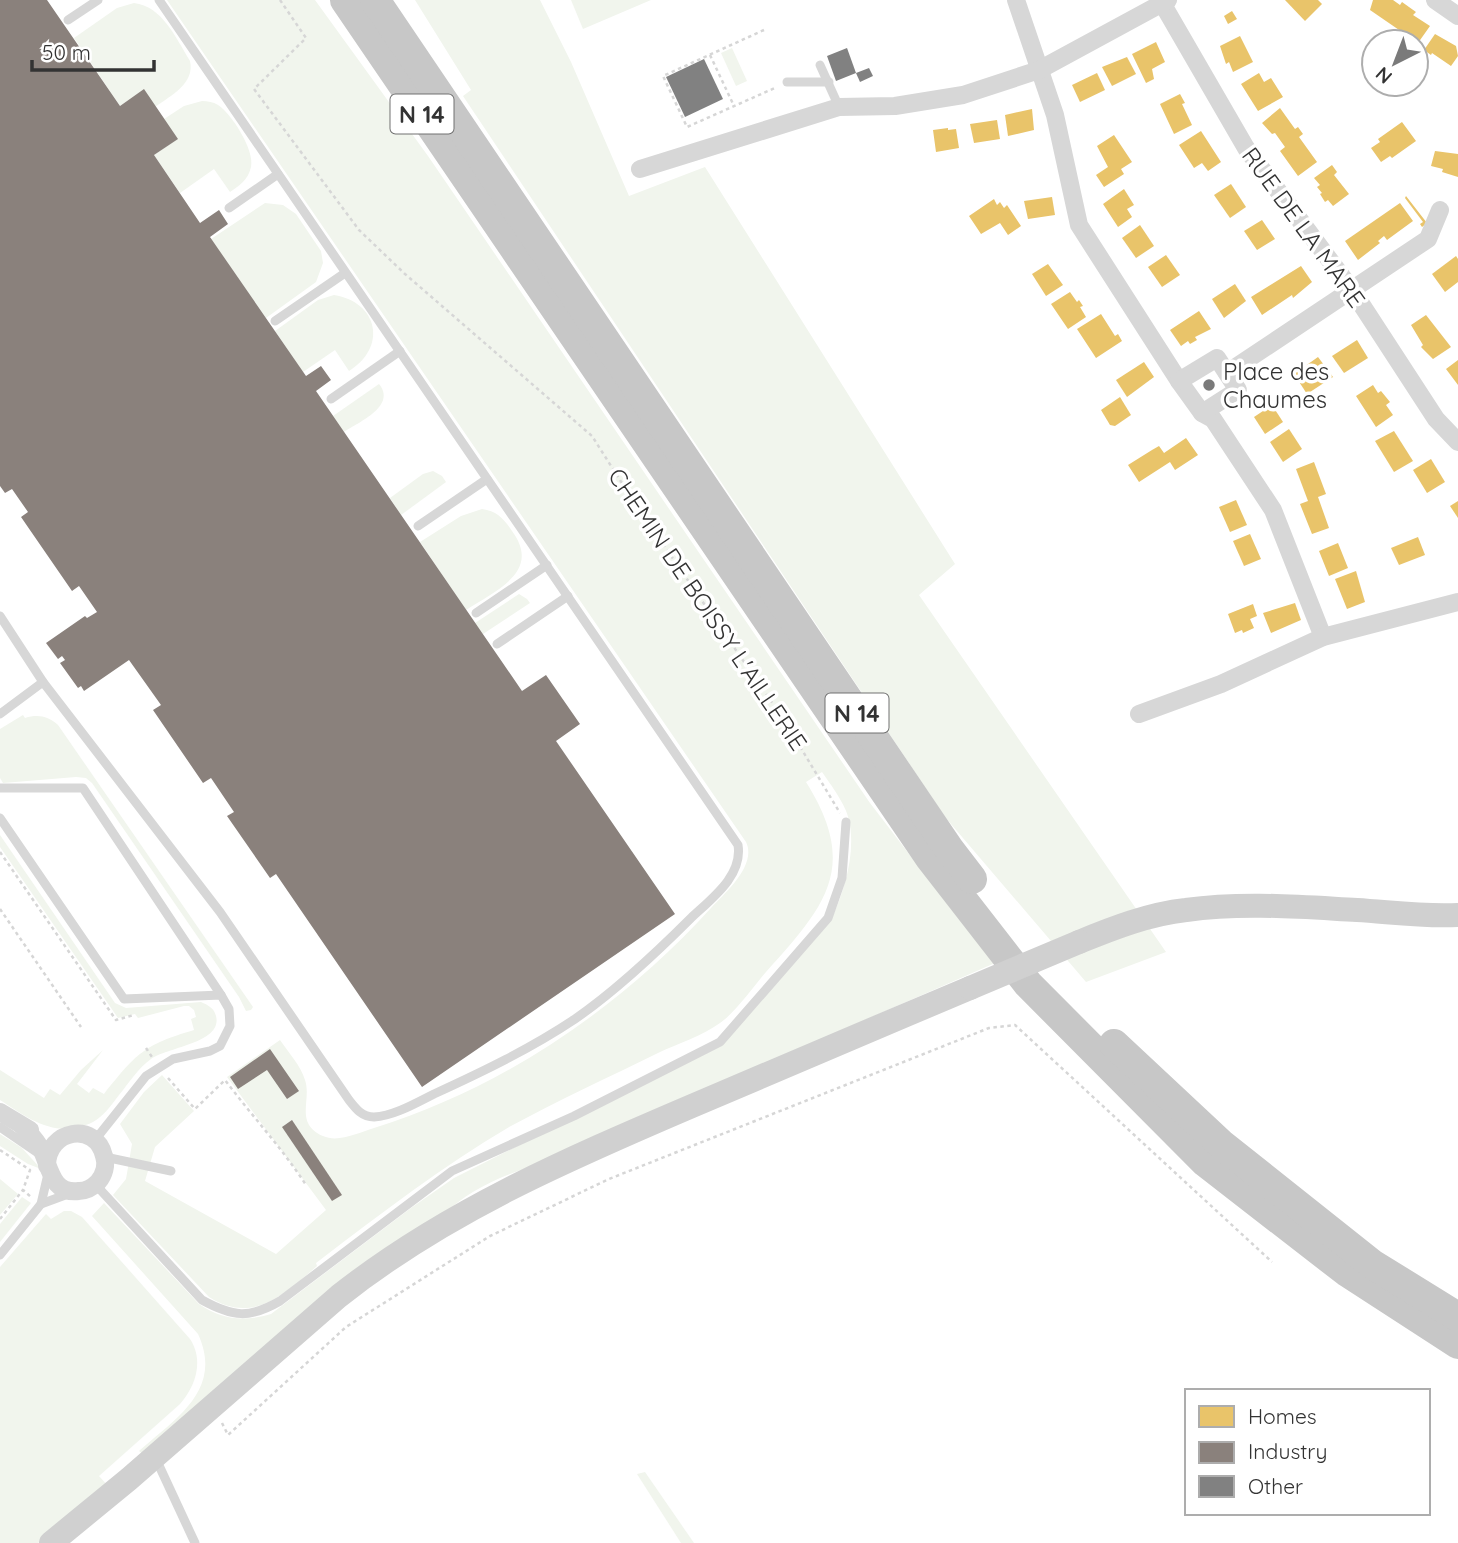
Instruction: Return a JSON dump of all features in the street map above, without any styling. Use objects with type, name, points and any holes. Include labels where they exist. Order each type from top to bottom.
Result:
[{"type":"highway","name":"N 14","points":[[345,0],[930,858],[1027,984],[1205,1162],[1347,1272],[1458,1344]]},
{"type":"highway","name":"N 14","points":[[375,0],[949,849],[1046,975],[1100,1031],[1221,1144],[1372,1264],[1458,1317]]},
{"type":"highway","points":[[1221,1144],[1408,1276],[1458,1306]]},
{"type":"main road","points":[[51,1543],[368,1273],[479,1204],[568,1159],[1079,942],[1152,917],[1212,907],[1264,905],[1417,915],[1458,915]]},
{"type":"street","points":[[1016,0],[1055,115],[1079,225],[1177,377],[1202,413],[1213,419],[1273,510],[1323,637]]},
{"type":"street","points":[[1434,0],[1458,16]]},
{"type":"street","points":[[639,169],[839,107],[895,106],[963,95],[1039,70],[1165,2]]},
{"type":"street","name":"RUE DE LA MARE","points":[[1165,2],[1246,148],[1352,290],[1436,419],[1458,442]]},
{"type":"street","points":[[1227,373],[1428,239],[1440,210]]},
{"type":"street","points":[[1177,377],[1217,358],[1238,390],[1202,413]]},
{"type":"street","points":[[1139,714],[1221,684],[1323,637],[1458,602]]},
{"type":"street","points":[[0,1112],[22,1126],[42,1134],[81,1134],[95,1140],[105,1157],[104,1171],[95,1184],[78,1192],[60,1186],[42,1169],[40,1146],[22,1126]]},
{"type":"street","points":[[42,1169],[52,1147],[67,1135]]},
{"type":"lane","points":[[68,20],[98,0]]},
{"type":"lane","points":[[0,618],[43,682],[220,912],[357,1111],[367,1116],[376,1117],[397,1111],[483,1072],[576,1018],[616,988],[673,936],[725,884],[736,864],[738,845],[159,0]]},
{"type":"lane","points":[[820,65],[839,107]]},
{"type":"lane","points":[[787,82],[829,82]]},
{"type":"lane","points":[[229,208],[278,174]]},
{"type":"lane","points":[[275,321],[345,273]]},
{"type":"lane","points":[[331,399],[400,351]]},
{"type":"lane","points":[[418,526],[488,479]]},
{"type":"lane","points":[[476,612],[547,565]]},
{"type":"lane","points":[[497,644],[568,596]]},
{"type":"lane","points":[[0,714],[43,682]]},
{"type":"lane","points":[[0,788],[83,788],[229,1009],[230,1026],[220,1046],[210,1051],[173,1059],[146,1076],[95,1140]]},
{"type":"lane","points":[[0,818],[124,999],[221,995]]},
{"type":"lane","points":[[95,1184],[202,1300],[223,1311],[246,1315],[262,1311],[280,1301],[452,1171],[574,1116],[720,1042],[828,918],[842,878],[846,822]]},
{"type":"lane","points":[[0,1127],[36,1150],[42,1169],[41,1204]]},
{"type":"lane","points":[[105,1157],[171,1171]]},
{"type":"lane","points":[[0,1255],[41,1204],[78,1192]]},
{"type":"lane","points":[[155,1455],[195,1543]]},
{"type":"path","name":"CHEMIN DE BOISSY L'AILLERIE","points":[[280,0],[306,38],[254,89],[359,230],[405,274],[592,436],[634,502],[784,720],[846,822]]},
{"type":"path","points":[[764,30],[663,76],[687,127],[787,82]]},
{"type":"path","points":[[710,54],[734,106]]},
{"type":"path","points":[[0,852],[116,1020],[134,1015]]},
{"type":"path","points":[[0,909],[81,1027]]},
{"type":"path","points":[[213,1406],[229,1435],[346,1328],[490,1236],[609,1179],[989,1028],[1015,1026],[1272,1262]]},
{"type":"path","points":[[146,1048],[152,1058]]},
{"type":"path","points":[[166,1075],[195,1110],[225,1080],[267,1134],[276,1141],[306,1185]]},
{"type":"path","points":[[0,1150],[42,1169],[0,1219]]},
{"type":"path","points":[[23,1190],[31,1197]]},
{"type":"shaded area","points":[[167,0],[315,0],[428,156],[870,803],[995,963],[481,1187],[451,1207],[144,1455],[139,1451],[192,1402],[205,1371],[204,1354],[198,1334],[92,1216],[104,1203],[199,1304],[233,1318],[271,1314],[454,1178],[711,1051],[832,918],[845,883],[851,845],[847,814],[822,772],[806,782],[822,812],[831,839],[833,863],[828,884],[819,906],[805,927],[732,1013],[706,1031],[566,1098],[486,1141],[390,1207],[316,1263],[317,1266],[293,1287],[268,1302],[240,1308],[225,1305],[209,1297],[113,1195],[126,1179],[132,1144],[120,1124],[144,1092],[162,1075],[194,1111],[155,1147],[145,1181],[276,1254],[326,1210],[227,1077],[280,1040],[305,1080],[306,1118],[309,1125],[323,1136],[348,1136],[422,1111],[513,1067],[598,1011],[676,945],[724,894],[744,869],[748,851],[746,842]]},
{"type":"shaded area","points":[[415,0],[540,0],[571,62],[629,196],[705,167],[955,564],[919,595],[1166,952],[1086,982],[945,817],[463,96],[471,90]]},
{"type":"shaded area","points":[[571,0],[651,0],[583,29]]},
{"type":"shaded area","points":[[134,3],[153,10],[167,24],[190,61],[191,69],[186,82],[155,107],[143,90],[120,106],[74,38],[117,8]]},
{"type":"shaded area","points":[[732,48],[747,81],[736,86],[721,53]]},
{"type":"shaded area","points":[[202,101],[218,105],[230,116],[250,152],[251,167],[248,175],[230,192],[214,169],[180,193],[154,155],[177,139],[164,119],[184,106]]},
{"type":"shaded area","points":[[265,203],[283,205],[296,214],[321,251],[323,263],[316,282],[266,318],[211,239]]},
{"type":"shaded area","points":[[334,295],[349,299],[360,306],[368,316],[373,327],[369,350],[349,371],[335,350],[303,372],[275,331],[318,300]]},
{"type":"shaded area","points":[[379,384],[383,392],[380,406],[344,432],[333,416]]},
{"type":"shaded area","points":[[433,471],[446,482],[401,515],[390,498],[423,474]]},
{"type":"shaded area","points":[[482,509],[500,516],[506,523],[520,545],[522,558],[519,569],[512,578],[466,610],[420,542],[461,516]]},
{"type":"shaded area","points":[[519,594],[530,603],[483,634],[475,623]]},
{"type":"shaded area","points":[[23,715],[25,718],[43,717],[58,725],[253,1007],[251,1010],[246,1011],[92,783],[86,778],[76,777],[3,783],[0,778],[0,729]]},
{"type":"shaded area","points":[[0,835],[115,1003],[126,1008],[201,1002],[212,1009],[216,1016],[216,1025],[211,1032],[193,1043],[151,1059],[104,1113],[93,1122],[80,1127],[67,1129],[44,1125],[0,1100],[0,1070],[44,1098],[50,1089],[60,1095],[103,1050],[77,1084],[89,1093],[93,1088],[104,1094],[124,1069],[142,1053],[163,1041],[194,1030],[191,1019],[196,1017],[194,1010],[184,1006],[138,1018],[135,1014],[118,1018],[0,847]]},
{"type":"shaded area","points":[[0,1134],[22,1148],[41,1169],[0,1146]]},
{"type":"shaded area","points":[[0,1179],[18,1194],[0,1215]]},
{"type":"shaded area","points":[[22,1197],[31,1203],[0,1242],[0,1224]]},
{"type":"shaded area","points":[[64,1211],[71,1211],[82,1217],[190,1339],[197,1355],[196,1373],[186,1397],[180,1404],[99,1476],[108,1486],[68,1521],[38,1543],[0,1543],[0,1267],[46,1214],[51,1219]]},
{"type":"shaded area","points":[[645,1472],[694,1543],[681,1543],[637,1474]]},
{"type":"building: Homes","points":[[1285,0],[1318,0],[1322,4],[1305,21]]},
{"type":"building: Homes","points":[[1373,0],[1393,0],[1400,5],[1402,2],[1416,12],[1413,15],[1430,26],[1396,28],[1370,10]]},
{"type":"building: Homes","points":[[1232,11],[1237,19],[1228,24],[1224,16]]},
{"type":"building: Homes","points":[[1435,34],[1456,46],[1458,56],[1451,66],[1430,54],[1430,41]]},
{"type":"building: Homes","points":[[1240,36],[1253,62],[1233,72],[1229,62],[1226,64],[1220,46]]},
{"type":"building: Homes","points":[[1156,42],[1165,62],[1152,69],[1154,79],[1146,83],[1132,54]]},
{"type":"building: Homes","points":[[1127,57],[1136,74],[1112,86],[1102,67]]},
{"type":"building: Homes","points":[[1097,73],[1105,90],[1080,102],[1072,85]]},
{"type":"building: Homes","points":[[1259,73],[1264,82],[1271,78],[1283,97],[1258,111],[1241,84]]},
{"type":"building: Homes","points":[[1180,94],[1192,125],[1174,134],[1160,104]]},
{"type":"building: Homes","points":[[1280,108],[1295,129],[1298,127],[1303,134],[1299,137],[1317,162],[1298,176],[1280,151],[1285,147],[1275,133],[1272,134],[1262,123]]},
{"type":"building: Homes","points":[[1032,109],[1034,130],[1008,136],[1005,115]]},
{"type":"building: Homes","points":[[997,120],[1000,139],[974,143],[970,124]]},
{"type":"building: Homes","points":[[1402,122],[1416,141],[1392,158],[1390,156],[1381,162],[1371,148],[1380,142],[1378,139]]},
{"type":"building: Homes","points":[[956,129],[959,148],[936,152],[933,130]]},
{"type":"building: Homes","points":[[1201,131],[1221,162],[1208,171],[1202,163],[1194,168],[1179,145]]},
{"type":"building: Homes","points":[[1114,135],[1132,162],[1121,169],[1124,174],[1104,187],[1096,175],[1108,167],[1097,146]]},
{"type":"building: Homes","points":[[1435,151],[1458,154],[1458,177],[1431,166]]},
{"type":"building: Homes","points":[[1332,165],[1337,172],[1334,175],[1349,194],[1333,206],[1328,200],[1325,202],[1317,187],[1320,185],[1314,178]]},
{"type":"building: Homes","points":[[1231,184],[1246,207],[1230,218],[1214,195]]},
{"type":"building: Homes","points":[[1124,189],[1134,205],[1127,209],[1132,217],[1118,227],[1103,204]]},
{"type":"building: Homes","points":[[1406,196],[1427,223],[1422,227],[1420,224],[1423,222]]},
{"type":"building: Homes","points":[[1052,197],[1055,215],[1028,219],[1024,201]]},
{"type":"building: Homes","points":[[994,199],[997,205],[1000,202],[1004,208],[1007,205],[1021,226],[1008,235],[1000,223],[981,234],[969,216]]},
{"type":"building: Homes","points":[[1400,203],[1413,221],[1387,240],[1384,236],[1378,241],[1380,243],[1358,260],[1345,241]]},
{"type":"building: Homes","points":[[1262,220],[1275,239],[1257,250],[1244,231]]},
{"type":"building: Homes","points":[[1140,225],[1154,246],[1136,258],[1122,238]]},
{"type":"building: Homes","points":[[1166,255],[1180,275],[1162,287],[1148,267]]},
{"type":"building: Homes","points":[[1456,256],[1458,282],[1445,292],[1432,274]]},
{"type":"building: Homes","points":[[1048,264],[1063,285],[1046,296],[1032,274]]},
{"type":"building: Homes","points":[[1301,266],[1312,282],[1293,298],[1292,295],[1262,315],[1251,297]]},
{"type":"building: Homes","points":[[1235,284],[1246,301],[1224,318],[1212,299]]},
{"type":"building: Homes","points":[[1070,292],[1083,306],[1080,307],[1086,317],[1068,329],[1051,304]]},
{"type":"building: Homes","points":[[1199,311],[1211,329],[1195,337],[1197,340],[1190,344],[1188,341],[1181,346],[1170,330]]},
{"type":"building: Homes","points":[[1101,314],[1115,336],[1118,334],[1122,341],[1096,358],[1077,329]]},
{"type":"building: Homes","points":[[1426,315],[1451,347],[1433,359],[1421,347],[1423,345],[1411,325]]},
{"type":"building: Homes","points":[[1357,340],[1368,358],[1344,373],[1332,356]]},
{"type":"building: Homes","points":[[1318,357],[1333,377],[1307,394],[1294,374]]},
{"type":"building: Homes","points":[[1458,360],[1458,385],[1446,369]]},
{"type":"building: Homes","points":[[1144,362],[1154,377],[1127,397],[1116,380]]},
{"type":"building: Homes","points":[[1373,385],[1378,393],[1381,391],[1390,402],[1386,405],[1393,415],[1376,427],[1356,396]]},
{"type":"building: Homes","points":[[1120,397],[1131,415],[1115,426],[1110,425],[1101,410]]},
{"type":"building: Homes","points":[[1272,405],[1283,422],[1265,434],[1254,417]]},
{"type":"building: Homes","points":[[1289,429],[1302,449],[1283,462],[1270,442]]},
{"type":"building: Homes","points":[[1394,431],[1413,461],[1394,472],[1375,441]]},
{"type":"building: Homes","points":[[1186,438],[1198,455],[1175,470],[1170,462],[1139,482],[1128,465],[1159,446],[1164,453]]},
{"type":"building: Homes","points":[[1431,459],[1445,482],[1427,493],[1413,470]]},
{"type":"building: Homes","points":[[1314,462],[1326,494],[1318,497],[1329,528],[1312,534],[1300,504],[1308,501],[1296,469]]},
{"type":"building: Homes","points":[[1236,500],[1247,525],[1230,532],[1219,507]]},
{"type":"building: Homes","points":[[1458,501],[1458,518],[1450,506]]},
{"type":"building: Homes","points":[[1250,534],[1261,559],[1244,566],[1233,541]]},
{"type":"building: Homes","points":[[1418,537],[1425,555],[1399,565],[1391,548]]},
{"type":"building: Homes","points":[[1338,543],[1348,568],[1329,576],[1319,551]]},
{"type":"building: Homes","points":[[1356,571],[1365,602],[1347,609],[1335,579]]},
{"type":"building: Homes","points":[[1295,603],[1301,620],[1271,633],[1263,613]]},
{"type":"building: Homes","points":[[1253,604],[1257,616],[1250,619],[1254,628],[1235,633],[1228,614]]},
{"type":"building: Industry","points":[[0,0],[47,0],[120,106],[144,89],[178,139],[154,155],[200,223],[219,210],[228,224],[210,237],[306,376],[321,366],[331,380],[316,391],[522,691],[546,675],[580,724],[556,741],[675,914],[422,1087],[276,874],[270,878],[227,816],[234,812],[211,778],[203,783],[153,710],[161,705],[129,660],[84,691],[81,686],[78,688],[60,663],[65,660],[62,656],[58,659],[46,643],[85,616],[87,618],[97,612],[79,586],[72,591],[21,517],[28,512],[12,489],[5,493],[0,486]]},
{"type":"building: Industry","points":[[270,1049],[299,1091],[287,1099],[267,1070],[238,1089],[230,1077]]},
{"type":"building: Industry","points":[[292,1120],[342,1195],[332,1201],[282,1127]]},
{"type":"building: Other","points":[[847,48],[856,73],[836,81],[827,56]]},
{"type":"building: Other","points":[[704,59],[723,99],[685,117],[666,77]]},
{"type":"building: Other","points":[[869,68],[873,76],[860,82],[856,73]]},
{"type":"place","name":"Place des Chaumes","points":[[1209,385]]}]
